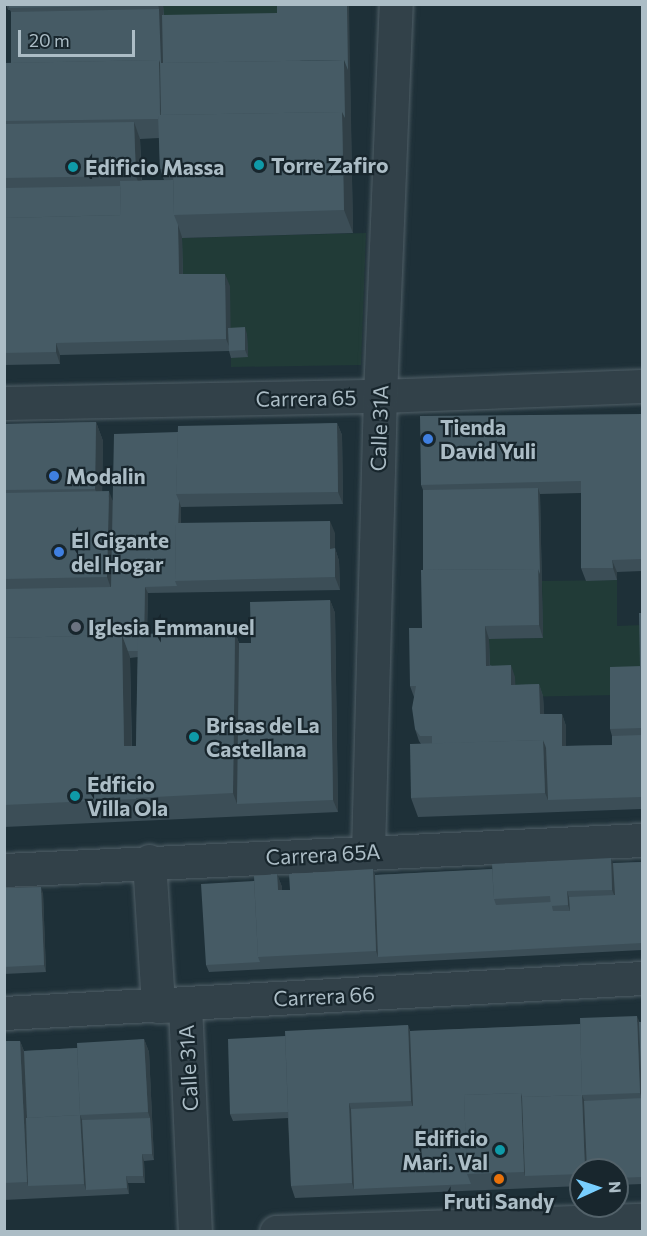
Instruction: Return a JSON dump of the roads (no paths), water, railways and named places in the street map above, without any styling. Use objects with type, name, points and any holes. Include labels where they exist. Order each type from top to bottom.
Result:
[{"type":"street","name":"Calle 31A","points":[[368,852],[380,396],[396,4]]},
{"type":"street","name":"Carrera 65","points":[[4,403],[380,396],[642,386]]},
{"type":"street","name":"Carrera 65A","points":[[4,870],[149,861],[642,840]]},
{"type":"street","name":"Calle 31A","points":[[149,861],[171,1005],[195,1232]]},
{"type":"street","name":"Carrera 66","points":[[4,1013],[642,978]]},
{"type":"street","points":[[276,1232],[642,1220]]},
{"type":"place","name":"Torre Zafiro","points":[[259,165]]},
{"type":"place","name":"Edificio Massa","points":[[73,167]]},
{"type":"place","name":"Tienda David Yuli","points":[[428,439]]},
{"type":"place","name":"Modalin","points":[[54,476]]},
{"type":"place","name":"El Gigante del Hogar","points":[[59,552]]},
{"type":"place","name":"Iglesia Emmanuel","points":[[76,627]]},
{"type":"place","name":"Brisas de La Castellana","points":[[194,737]]},
{"type":"place","name":"Edficio Villa Ola","points":[[75,796]]},
{"type":"place","name":"Edificio Mari. Val","points":[[500,1150]]},
{"type":"place","name":"Fruti Sandy","points":[[499,1179]]}]
